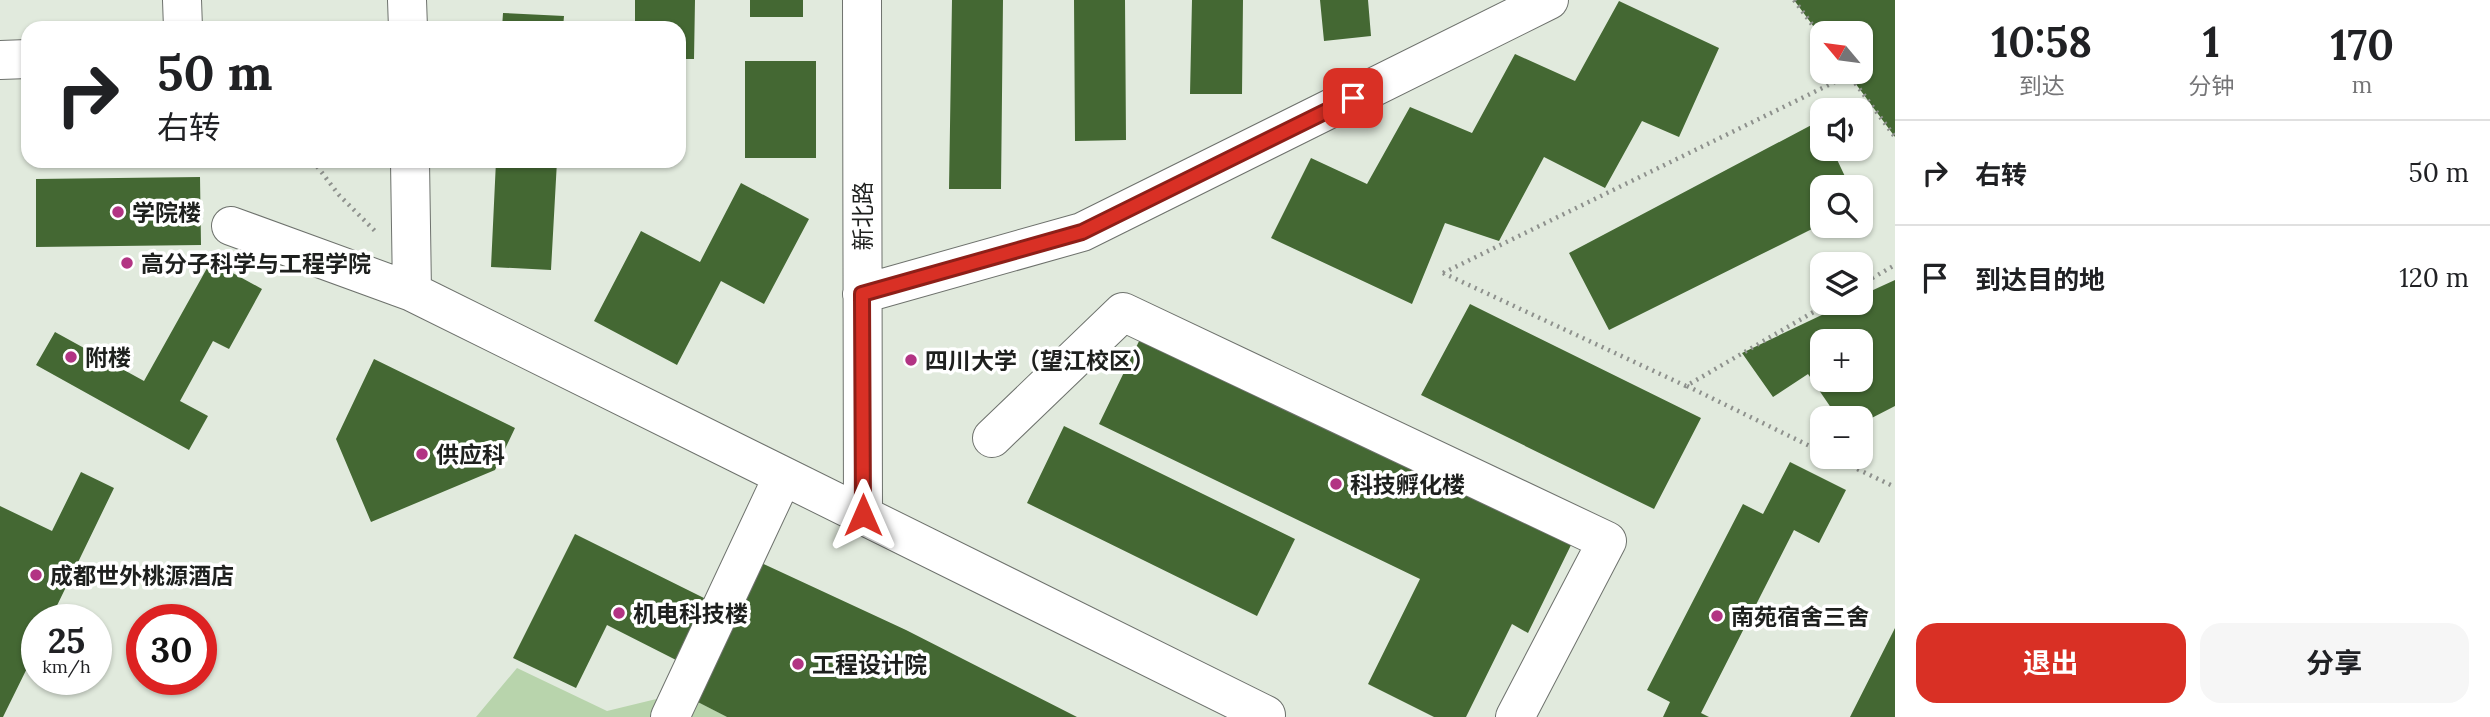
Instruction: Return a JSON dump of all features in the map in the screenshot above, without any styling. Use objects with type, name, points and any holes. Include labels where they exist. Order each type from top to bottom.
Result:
[{"type":"street","points":[[182,0],[183,21]]},
{"type":"street","points":[[407,0],[408,21]]},
{"type":"street","name":"新北路","points":[[862,0],[863,515]]},
{"type":"street","points":[[862,294],[1082,232],[1549,0]]},
{"type":"street","points":[[0,60],[21,60]]},
{"type":"street","points":[[410,168],[412,280]]},
{"type":"street","points":[[231,226],[412,280],[783,476],[1268,716]]},
{"type":"street","points":[[992,438],[1123,312],[1607,541],[1515,717]]},
{"type":"street","points":[[670,717],[783,476]]},
{"type":"path","points":[[1794,0],[1810,22]]},
{"type":"path","points":[[1810,446],[1443,273],[1826,84]]},
{"type":"path","points":[[1856,84],[1895,137]]},
{"type":"path","points":[[318,168],[412,280]]},
{"type":"path","points":[[1873,278],[1895,265]]},
{"type":"path","points":[[1686,386],[1810,314]]},
{"type":"path","points":[[1857,469],[1895,487]]},
{"type":"shaded area","name":"四川大学（望江校区）","points":[[0,0],[1895,0],[1895,717],[0,717]]},
{"type":"green space","points":[[517,668],[607,711],[681,693],[727,717],[476,717]]},
{"type":"building","points":[[635,0],[695,0],[694,59],[686,59],[686,21],[635,21]]},
{"type":"building","points":[[750,0],[803,0],[803,17],[750,17]]},
{"type":"building","points":[[952,0],[1003,0],[1001,189],[949,189]]},
{"type":"building","points":[[1074,0],[1125,0],[1126,140],[1075,141]]},
{"type":"building","points":[[1192,0],[1243,0],[1242,94],[1190,94]]},
{"type":"building","points":[[1320,0],[1368,0],[1371,36],[1324,41]]},
{"type":"building","points":[[1794,0],[1895,0],[1895,137],[1873,107],[1873,98],[1866,98],[1856,84],[1873,84],[1873,21],[1810,22]]},
{"type":"building","points":[[1619,1],[1719,48],[1679,137],[1642,121],[1605,188],[1544,157],[1499,241],[1445,223],[1412,304],[1271,238],[1311,158],[1367,184],[1410,107],[1472,133],[1515,54],[1575,81]]},
{"type":"building","points":[[503,13],[564,16],[564,21],[502,21]]},
{"type":"building","points":[[745,61],[816,61],[816,158],[745,158]]},
{"type":"building","points":[[1810,126],[1810,161],[1838,161],[1844,175],[1810,175],[1810,230],[1609,330],[1569,253]]},
{"type":"building","points":[[496,168],[557,168],[551,270],[491,267]]},
{"type":"building","name":"学院楼","points":[[200,177],[201,245],[36,247],[36,179]]},
{"type":"building","points":[[741,183],[809,219],[764,304],[721,281],[677,365],[594,321],[641,231],[700,262]]},
{"type":"building","name":"附楼","points":[[211,261],[262,289],[229,349],[213,341],[180,401],[208,416],[189,450],[36,365],[55,332],[144,381]]},
{"type":"building","points":[[1895,280],[1895,406],[1873,417],[1873,406],[1830,406],[1820,392],[1873,392],[1873,329],[1810,329],[1810,377],[1808,374],[1773,397],[1742,353],[1822,315],[1873,315],[1873,290]]},
{"type":"building","points":[[1470,304],[1701,418],[1654,509],[1421,395]]},
{"type":"building","name":"科技孵化楼","points":[[1142,335],[1572,543],[1528,633],[1512,624],[1466,717],[1434,717],[1368,684],[1420,579],[1099,424]]},
{"type":"building","name":"供应科","points":[[374,359],[515,428],[495,470],[371,522],[336,439]]},
{"type":"building","points":[[1064,426],[1295,539],[1257,616],[1027,503]]},
{"type":"building","name":"南苑宿舍三舍","points":[[1790,462],[1846,490],[1819,543],[1794,530],[1701,713],[1709,717],[1663,717],[1670,702],[1647,690],[1743,504],[1763,514]]},
{"type":"building","name":"成都世外桃源酒店","points":[[81,472],[114,488],[58,604],[21,604],[21,680],[3,717],[0,717],[0,506],[52,531]]},
{"type":"building","name":"机电科技楼","points":[[575,534],[708,600],[678,661],[607,625],[576,688],[513,658]]},
{"type":"building","name":"工程设计院","points":[[755,560],[906,630],[1077,717],[727,717],[690,698]]},
{"type":"building","points":[[1895,628],[1895,717],[1850,717]]},
{"type":"place","name":"学院楼","points":[[118,212]]},
{"type":"place","name":"高分子科学与工程学院","points":[[127,263]]},
{"type":"place","name":"附楼","points":[[71,357]]},
{"type":"place","name":"四川大学（望江校区）","points":[[911,360]]},
{"type":"place","name":"供应科","points":[[422,454]]},
{"type":"place","name":"科技孵化楼","points":[[1336,484]]},
{"type":"place","name":"成都世外桃源酒店","points":[[36,575]]},
{"type":"place","name":"机电科技楼","points":[[619,613]]},
{"type":"place","name":"南苑宿舍三舍","points":[[1717,616]]},
{"type":"place","name":"工程设计院","points":[[798,664]]},
{"type":"route","points":[[863,515],[862,294],[1082,232],[1353,98]]}]
